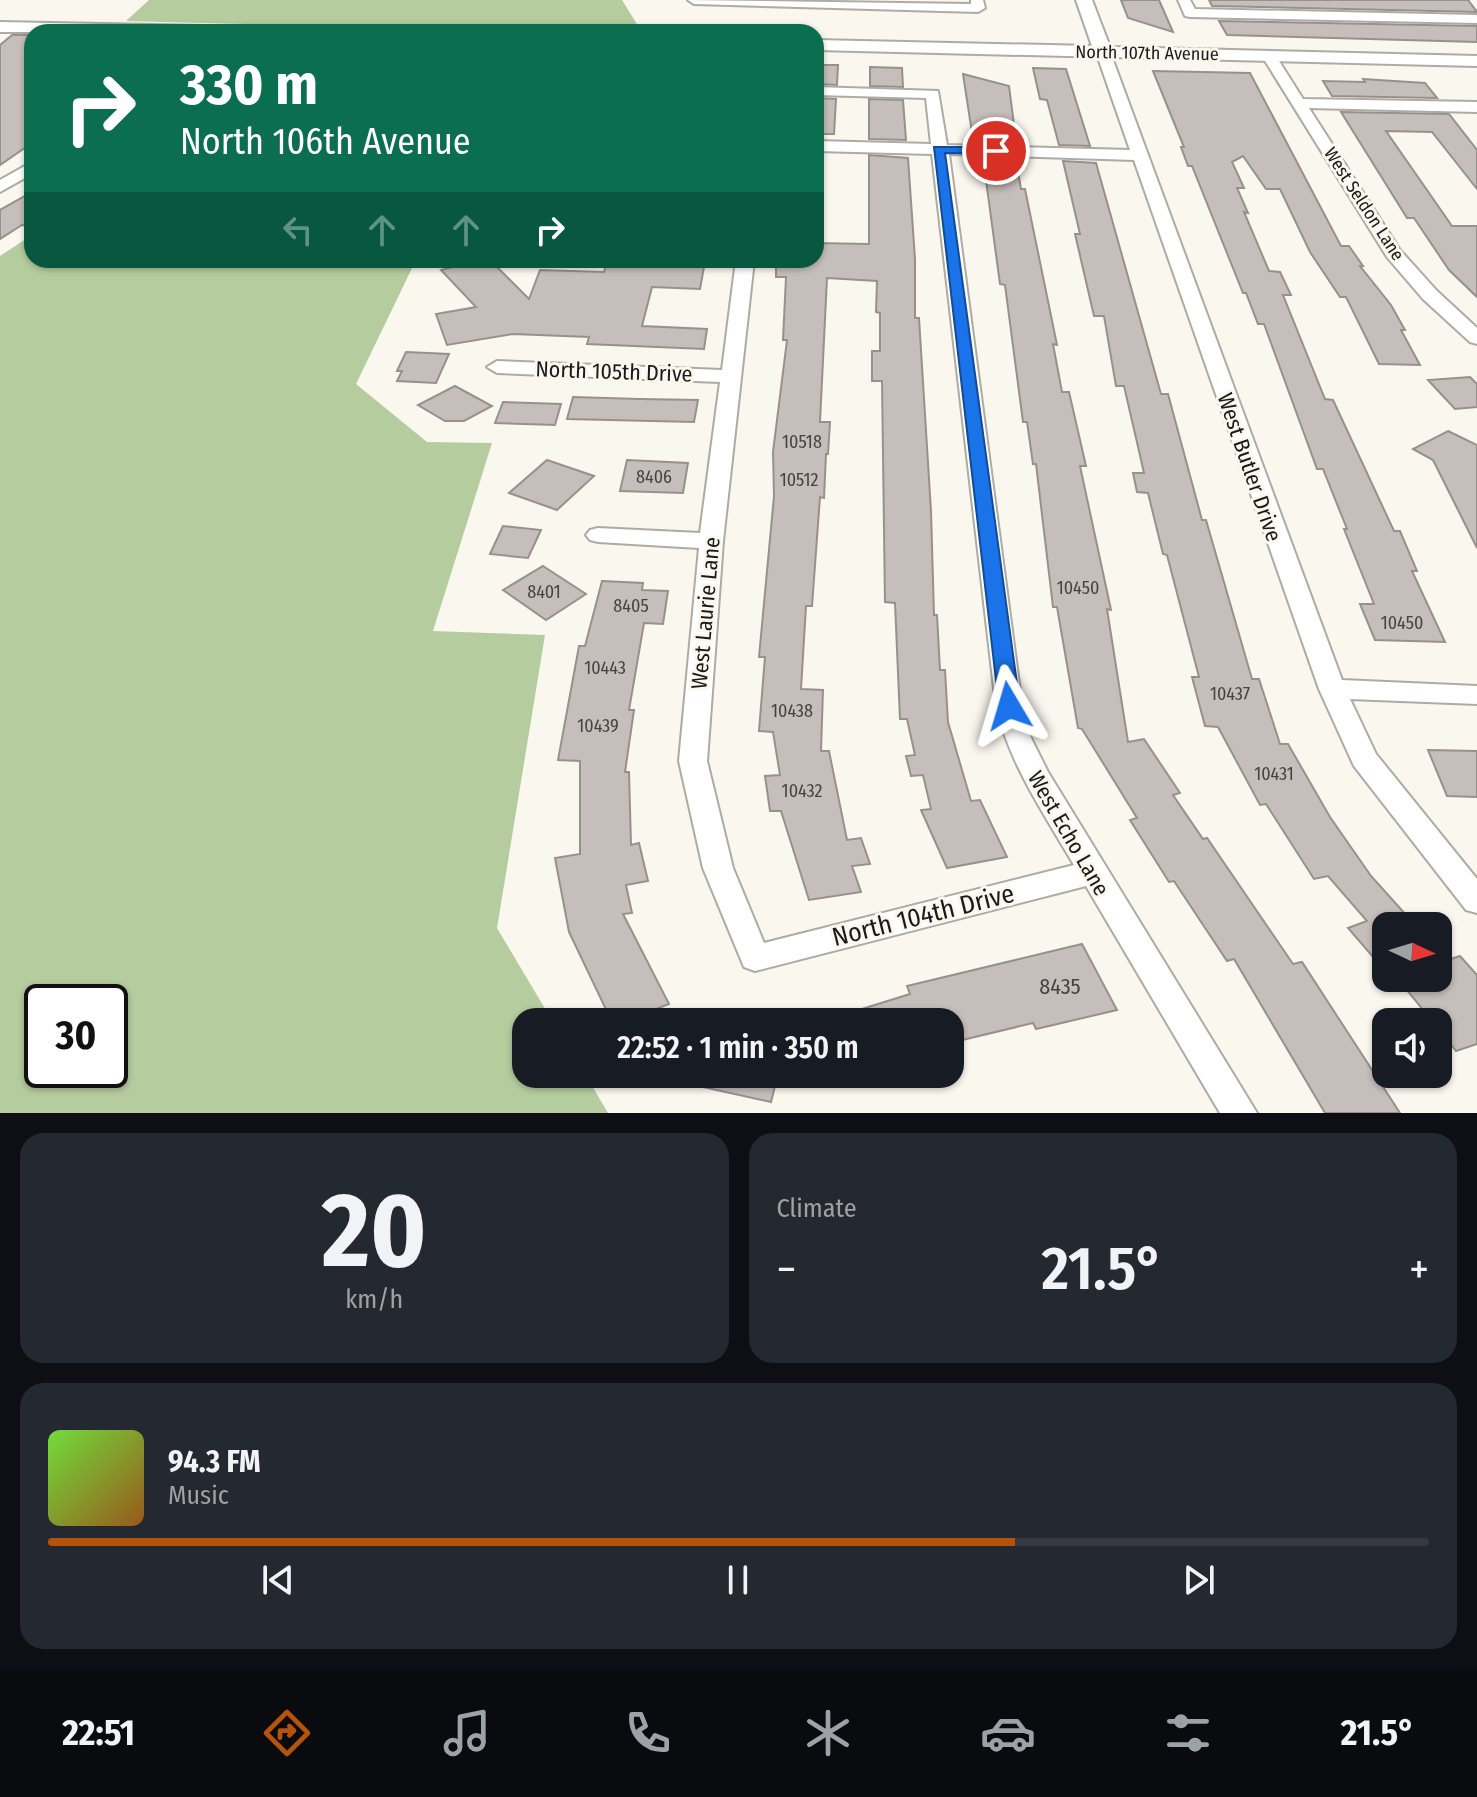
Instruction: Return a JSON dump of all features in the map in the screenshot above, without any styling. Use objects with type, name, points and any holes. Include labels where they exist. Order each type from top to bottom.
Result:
[{"type":"street","name":"West Butler Drive","points":[[1084,0],[1332,689],[1364,759],[1477,901]]},
{"type":"street","points":[[694,1],[977,4]]},
{"type":"street","points":[[1187,6],[1477,19]]},
{"type":"street","points":[[0,27],[24,28]]},
{"type":"street","name":"North 107th Avenue","points":[[824,45],[1477,61]]},
{"type":"street","name":"West Seldon Lane","points":[[1269,56],[1393,253],[1470,340]]},
{"type":"street","name":"West Echo Lane","points":[[824,91],[933,94],[1009,706],[1017,738],[1091,873],[1239,1113]]},
{"type":"street","points":[[1299,103],[1477,107]]},
{"type":"street","points":[[824,146],[1140,155]]},
{"type":"street","points":[[0,187],[24,172]]},
{"type":"street","name":"West Laurie Lane","points":[[744,268],[711,541],[693,761],[718,868],[755,958]]},
{"type":"street","name":"North 105th Drive","points":[[497,367],[730,376]]},
{"type":"street","points":[[598,535],[711,541]]},
{"type":"street","points":[[1332,689],[1477,695]]},
{"type":"street","name":"North 104th Drive","points":[[755,958],[1091,873]]},
{"type":"green space","points":[[149,0],[622,0],[637,24],[249,24],[126,21]]},
{"type":"green space","points":[[24,240],[24,268],[412,268],[356,384],[427,442],[492,443],[433,631],[545,635],[497,928],[545,1008],[512,1008],[512,1088],[593,1088],[608,1113],[0,1113],[0,256]]},
{"type":"building","points":[[1121,0],[1159,0],[1173,32],[1128,18]]},
{"type":"building","points":[[1209,0],[1468,0],[1477,12],[1212,6]]},
{"type":"building","points":[[1219,21],[1477,26],[1477,42],[1227,35]]},
{"type":"building","points":[[12,35],[24,35],[24,148],[0,165],[0,45]]},
{"type":"building","points":[[824,65],[838,65],[837,85],[824,84]]},
{"type":"building","points":[[870,67],[902,68],[903,87],[870,86]]},
{"type":"building","points":[[1033,68],[1066,69],[1090,146],[1059,145],[1047,100],[1040,99]]},
{"type":"building","points":[[1153,71],[1250,73],[1341,246],[1349,246],[1405,330],[1401,330],[1420,365],[1379,364],[1346,297],[1340,297],[1310,252],[1280,189],[1266,189],[1243,156],[1232,162],[1244,188],[1237,188],[1248,213],[1244,212],[1269,271],[1280,272],[1291,295],[1283,295],[1325,399],[1333,400],[1394,531],[1400,531],[1417,571],[1412,571],[1445,642],[1375,640],[1360,604],[1374,604],[1344,529],[1347,529],[1323,469],[1317,469],[1264,324],[1258,324],[1246,293],[1243,293],[1192,166],[1188,166],[1181,147],[1184,147]]},
{"type":"building","points":[[963,74],[1009,86],[1016,140],[1013,144],[981,143],[979,133],[972,133]]},
{"type":"building","points":[[1363,79],[1425,83],[1437,98],[1332,96],[1323,81],[1365,82]]},
{"type":"building","points":[[824,98],[836,99],[834,134],[824,134]]},
{"type":"building","points":[[869,99],[903,100],[906,140],[869,139]]},
{"type":"building","points":[[1341,112],[1449,114],[1477,150],[1477,189],[1432,132],[1386,131],[1452,226],[1477,226],[1477,297],[1449,270],[1414,218],[1407,218]]},
{"type":"building","points":[[869,155],[908,158],[915,259],[915,318],[919,318],[934,615],[937,615],[940,670],[945,670],[948,722],[971,801],[980,800],[1007,857],[947,868],[921,810],[931,809],[923,775],[911,776],[906,756],[915,755],[907,719],[900,719],[895,603],[885,602],[882,381],[872,381],[872,351],[880,351],[877,281],[827,278],[820,422],[830,422],[828,454],[824,498],[820,497],[812,606],[806,606],[801,689],[823,690],[821,751],[829,751],[847,840],[861,838],[870,864],[852,866],[861,892],[809,900],[781,811],[770,811],[765,776],[780,775],[773,732],[759,731],[765,657],[759,657],[774,496],[773,452],[787,340],[783,340],[786,277],[776,277],[776,268],[824,268],[824,243],[869,244]]},
{"type":"building","points":[[983,158],[1016,159],[1021,189],[1025,189],[1057,345],[1053,344],[1062,392],[1069,392],[1086,466],[1080,466],[1111,610],[1107,609],[1128,742],[1144,739],[1180,793],[1173,795],[1203,839],[1207,838],[1293,964],[1302,962],[1372,1070],[1372,1088],[1384,1088],[1400,1113],[1325,1113],[1234,959],[1227,961],[1174,881],[1169,882],[1130,820],[1137,818],[1082,729],[1078,728],[1057,607],[1053,607],[1036,464],[1033,464],[1027,422],[1023,422],[1005,285],[1000,284]]},
{"type":"building","points":[[1063,161],[1096,163],[1161,394],[1168,394],[1202,520],[1206,520],[1252,679],[1259,679],[1280,744],[1288,744],[1330,817],[1371,876],[1403,912],[1372,912],[1372,956],[1348,928],[1367,921],[1328,876],[1314,879],[1266,804],[1260,805],[1218,727],[1205,726],[1192,677],[1199,677],[1167,555],[1163,554],[1148,493],[1137,492],[1133,473],[1144,473],[1124,386],[1116,386],[1104,316],[1094,316],[1075,234],[1080,234]]},
{"type":"building","points":[[24,196],[24,225],[0,239],[0,210]]},
{"type":"building","points":[[498,268],[529,299],[540,270],[604,272],[605,268],[704,268],[700,289],[652,287],[642,326],[707,329],[704,349],[587,344],[589,337],[513,334],[447,345],[436,314],[476,307],[441,270]]},
{"type":"building","points":[[406,352],[449,354],[436,383],[397,381],[402,371],[397,371]]},
{"type":"building","points":[[1470,377],[1477,384],[1477,407],[1455,409],[1428,380]]},
{"type":"building","points":[[455,386],[492,406],[464,421],[445,421],[418,405]]},
{"type":"building","points":[[573,397],[698,400],[694,422],[567,419]]},
{"type":"building","points":[[503,402],[561,404],[555,425],[495,423]]},
{"type":"building","points":[[1448,431],[1477,445],[1477,548],[1433,460],[1413,449]]},
{"type":"building","points":[[547,460],[594,476],[557,510],[509,493]]},
{"type":"building","points":[[627,460],[688,463],[683,493],[620,491]]},
{"type":"building","points":[[503,526],[541,530],[528,558],[490,554]]},
{"type":"building","points":[[543,566],[586,594],[546,620],[503,590]]},
{"type":"building","points":[[602,581],[643,583],[642,590],[668,591],[663,624],[644,623],[629,710],[634,710],[625,772],[629,772],[631,845],[639,843],[648,881],[626,885],[632,913],[623,914],[669,1004],[659,1008],[605,1008],[569,932],[555,858],[580,854],[580,761],[558,760],[579,646],[585,646]]},
{"type":"building","points":[[1428,750],[1477,751],[1477,797],[1447,796]]},
{"type":"building","points":[[1082,944],[1117,1010],[1036,1029],[1033,1023],[964,1040],[964,1008],[865,1008],[910,994],[907,986]]},
{"type":"building","points":[[1460,956],[1477,975],[1477,1044],[1456,1051],[1452,1046],[1452,1008],[1422,1008],[1408,992],[1452,992],[1452,959]]},
{"type":"building","points":[[707,1088],[774,1088],[771,1102]]},
{"type":"route","points":[[996,151],[939,149],[1009,706]]}]
